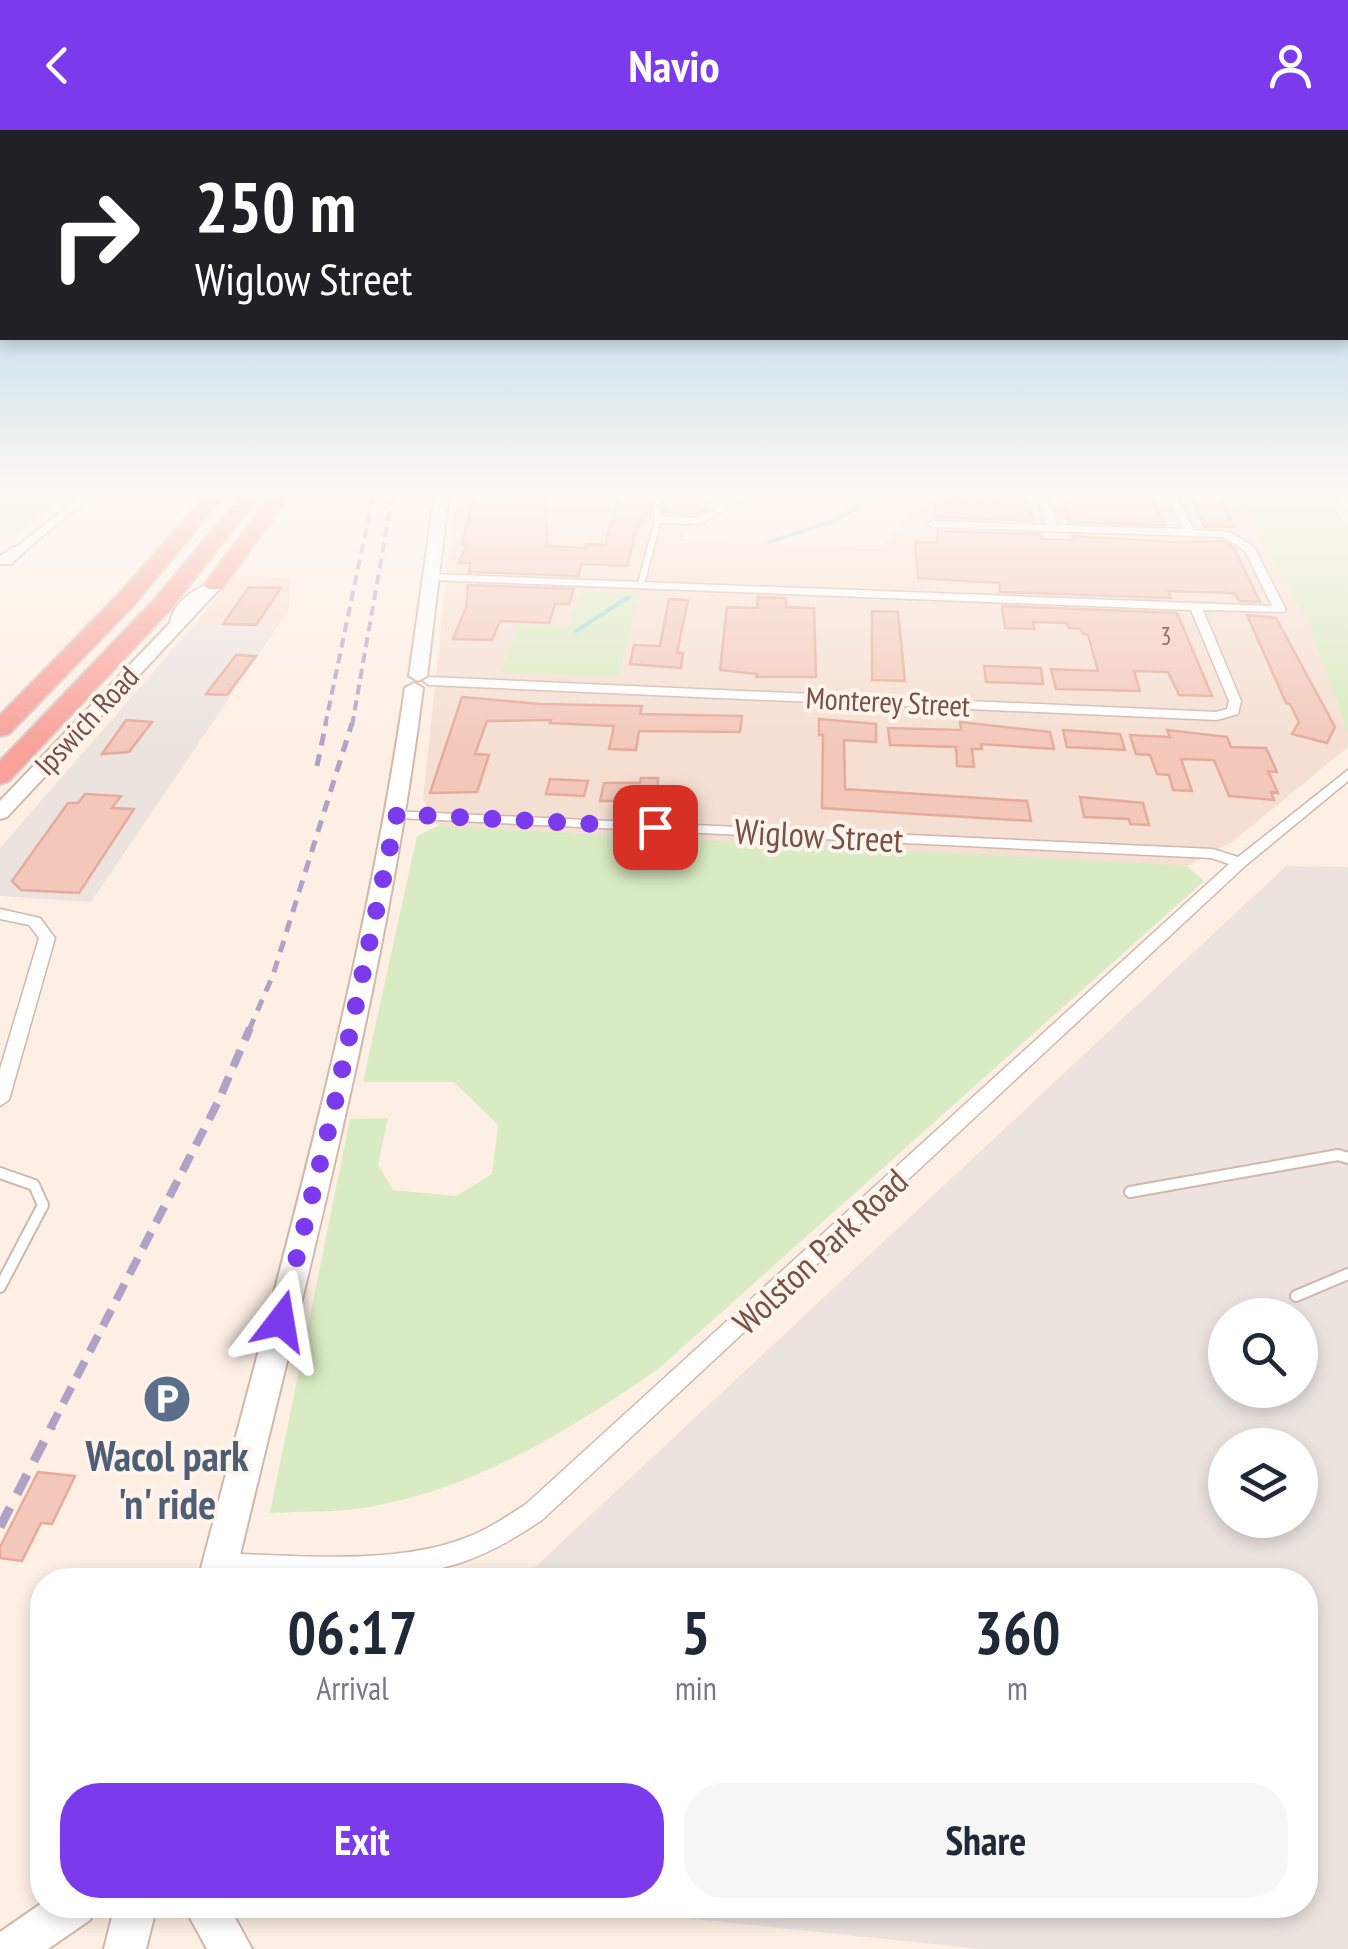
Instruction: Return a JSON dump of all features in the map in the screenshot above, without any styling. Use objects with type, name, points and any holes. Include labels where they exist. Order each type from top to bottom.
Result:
[{"type":"highway","points":[[0,729],[143,577]]},
{"type":"highway","points":[[0,776],[185,577]]},
{"type":"highway","points":[[215,585],[221,577]]},
{"type":"highway","points":[[0,708],[54,659],[80,648]]},
{"type":"main road","points":[[219,1568],[334,1107],[397,814],[420,682],[432,577]]},
{"type":"main road","name":"Ipswich Road","points":[[0,813],[215,585]]},
{"type":"main road","points":[[12,1949],[56,1918]]},
{"type":"main road","points":[[125,1949],[133,1918]]},
{"type":"main road","points":[[212,1918],[231,1949]]},
{"type":"street","points":[[432,577],[1280,610],[1262,577]]},
{"type":"street","name":"Monterey Street","points":[[420,682],[1217,716],[1233,711],[1235,701],[1195,606]]},
{"type":"street","name":"Wolston Park Road","points":[[298,1568],[430,1559],[458,1552],[534,1512],[1240,863],[1348,774]]},
{"type":"street","name":"Wiglow Street","points":[[397,814],[1213,854],[1240,863]]},
{"type":"street","points":[[0,914],[34,921],[47,938],[0,1100]]},
{"type":"lane","points":[[641,584],[643,577]]},
{"type":"lane","points":[[1130,1192],[1338,1155],[1348,1158]]},
{"type":"lane","points":[[0,1173],[32,1182],[43,1205],[0,1287]]},
{"type":"lane","points":[[1296,1296],[1348,1274]]},
{"type":"shaded area","points":[[233,577],[291,578],[288,612],[278,626],[196,623]]},
{"type":"shaded area","points":[[446,577],[1282,577],[1310,626],[1348,734],[1348,747],[1232,842],[1187,866],[438,826],[423,800]]},
{"type":"shaded area","points":[[196,623],[278,626],[91,902],[0,896],[0,848]]},
{"type":"shaded area","points":[[1286,866],[1348,867],[1348,1949],[981,1949],[684,1918],[1318,1918],[1318,1568],[534,1568]]},
{"type":"green space","points":[[1282,577],[1348,577],[1348,734],[1310,626]]},
{"type":"green space","points":[[581,591],[639,593],[618,677],[501,672],[519,625],[569,627]]},
{"type":"green space","points":[[438,826],[1160,864],[1187,866],[1204,881],[657,1370],[555,1435],[484,1472],[447,1486],[357,1509],[270,1513],[350,1119],[388,1118],[378,1165],[393,1190],[456,1196],[492,1174],[498,1125],[454,1082],[363,1082],[417,836]]},
{"type":"building","points":[[1248,577],[1260,602],[1239,601],[1229,593],[1168,591],[1171,598],[1000,592],[999,583],[918,578]]},
{"type":"building","points":[[468,585],[574,589],[569,604],[555,604],[549,623],[500,621],[492,640],[453,639],[466,608]]},
{"type":"building","points":[[249,587],[281,588],[256,625],[223,624]]},
{"type":"building","points":[[758,597],[786,598],[786,607],[814,608],[816,677],[756,677],[757,674],[720,670],[727,607],[757,608]]},
{"type":"building","points":[[669,599],[688,600],[677,653],[683,653],[681,668],[630,664],[634,645],[660,646]]},
{"type":"building","points":[[1002,606],[1177,613],[1212,696],[1179,695],[1168,672],[1134,671],[1140,691],[1056,689],[1051,669],[1098,671],[1088,635],[1081,629],[1069,628],[1067,623],[1033,622],[1034,629],[1005,628]]},
{"type":"building","points":[[872,611],[898,612],[905,681],[872,680]]},
{"type":"building","points":[[1247,615],[1276,618],[1335,727],[1327,743],[1292,734],[1299,722],[1286,703]]},
{"type":"building","points":[[236,655],[256,656],[227,695],[206,694]]},
{"type":"building","points":[[984,666],[1041,668],[1043,684],[986,682]]},
{"type":"building","points":[[462,697],[540,704],[642,706],[640,714],[742,716],[740,732],[639,731],[636,750],[609,749],[614,726],[550,723],[551,720],[487,721],[475,754],[489,755],[477,792],[430,793]]},
{"type":"building","points":[[819,719],[876,724],[876,742],[844,740],[845,789],[1027,801],[1031,821],[822,808],[823,735],[819,735]]},
{"type":"building","points":[[126,720],[152,722],[129,752],[102,754]]},
{"type":"building","points":[[960,722],[1050,732],[1054,749],[981,744],[982,749],[972,749],[974,767],[957,766],[956,747],[890,745],[888,728],[961,730]]},
{"type":"building","points":[[1063,730],[1120,734],[1125,750],[1067,747]]},
{"type":"building","points":[[1167,730],[1227,737],[1231,747],[1266,748],[1277,772],[1268,771],[1278,793],[1271,792],[1274,800],[1229,796],[1214,760],[1181,759],[1192,791],[1173,790],[1169,775],[1157,774],[1150,755],[1136,754],[1130,735],[1170,737]]},
{"type":"building","points":[[641,778],[658,778],[657,801],[600,801],[604,783],[640,783]]},
{"type":"building","points":[[550,779],[588,781],[584,796],[546,794]]},
{"type":"building","points":[[85,794],[121,796],[112,808],[134,809],[79,893],[21,890],[12,881],[68,803],[78,803]]},
{"type":"building","points":[[1080,797],[1143,803],[1149,825],[1130,824],[1129,819],[1084,817]]},
{"type":"building","points":[[38,1472],[75,1476],[52,1524],[41,1523],[22,1561],[0,1558],[0,1547]]},
{"type":"waterway","points":[[576,631],[629,597]]},
{"type":"railway","points":[[325,726],[356,577]]},
{"type":"railway","points":[[352,726],[378,577]]},
{"type":"railway","points":[[317,766],[326,723]]},
{"type":"railway","points":[[249,1030],[273,975],[352,723]]},
{"type":"railway","points":[[50,1429],[218,1102],[250,1028]]},
{"type":"railway","points":[[0,1527],[52,1426]]},
{"type":"place","name":"Wacol park 'n' ride","points":[[167,1399]]},
{"type":"route","points":[[281,1321],[334,1107],[397,814],[655,827]]}]
